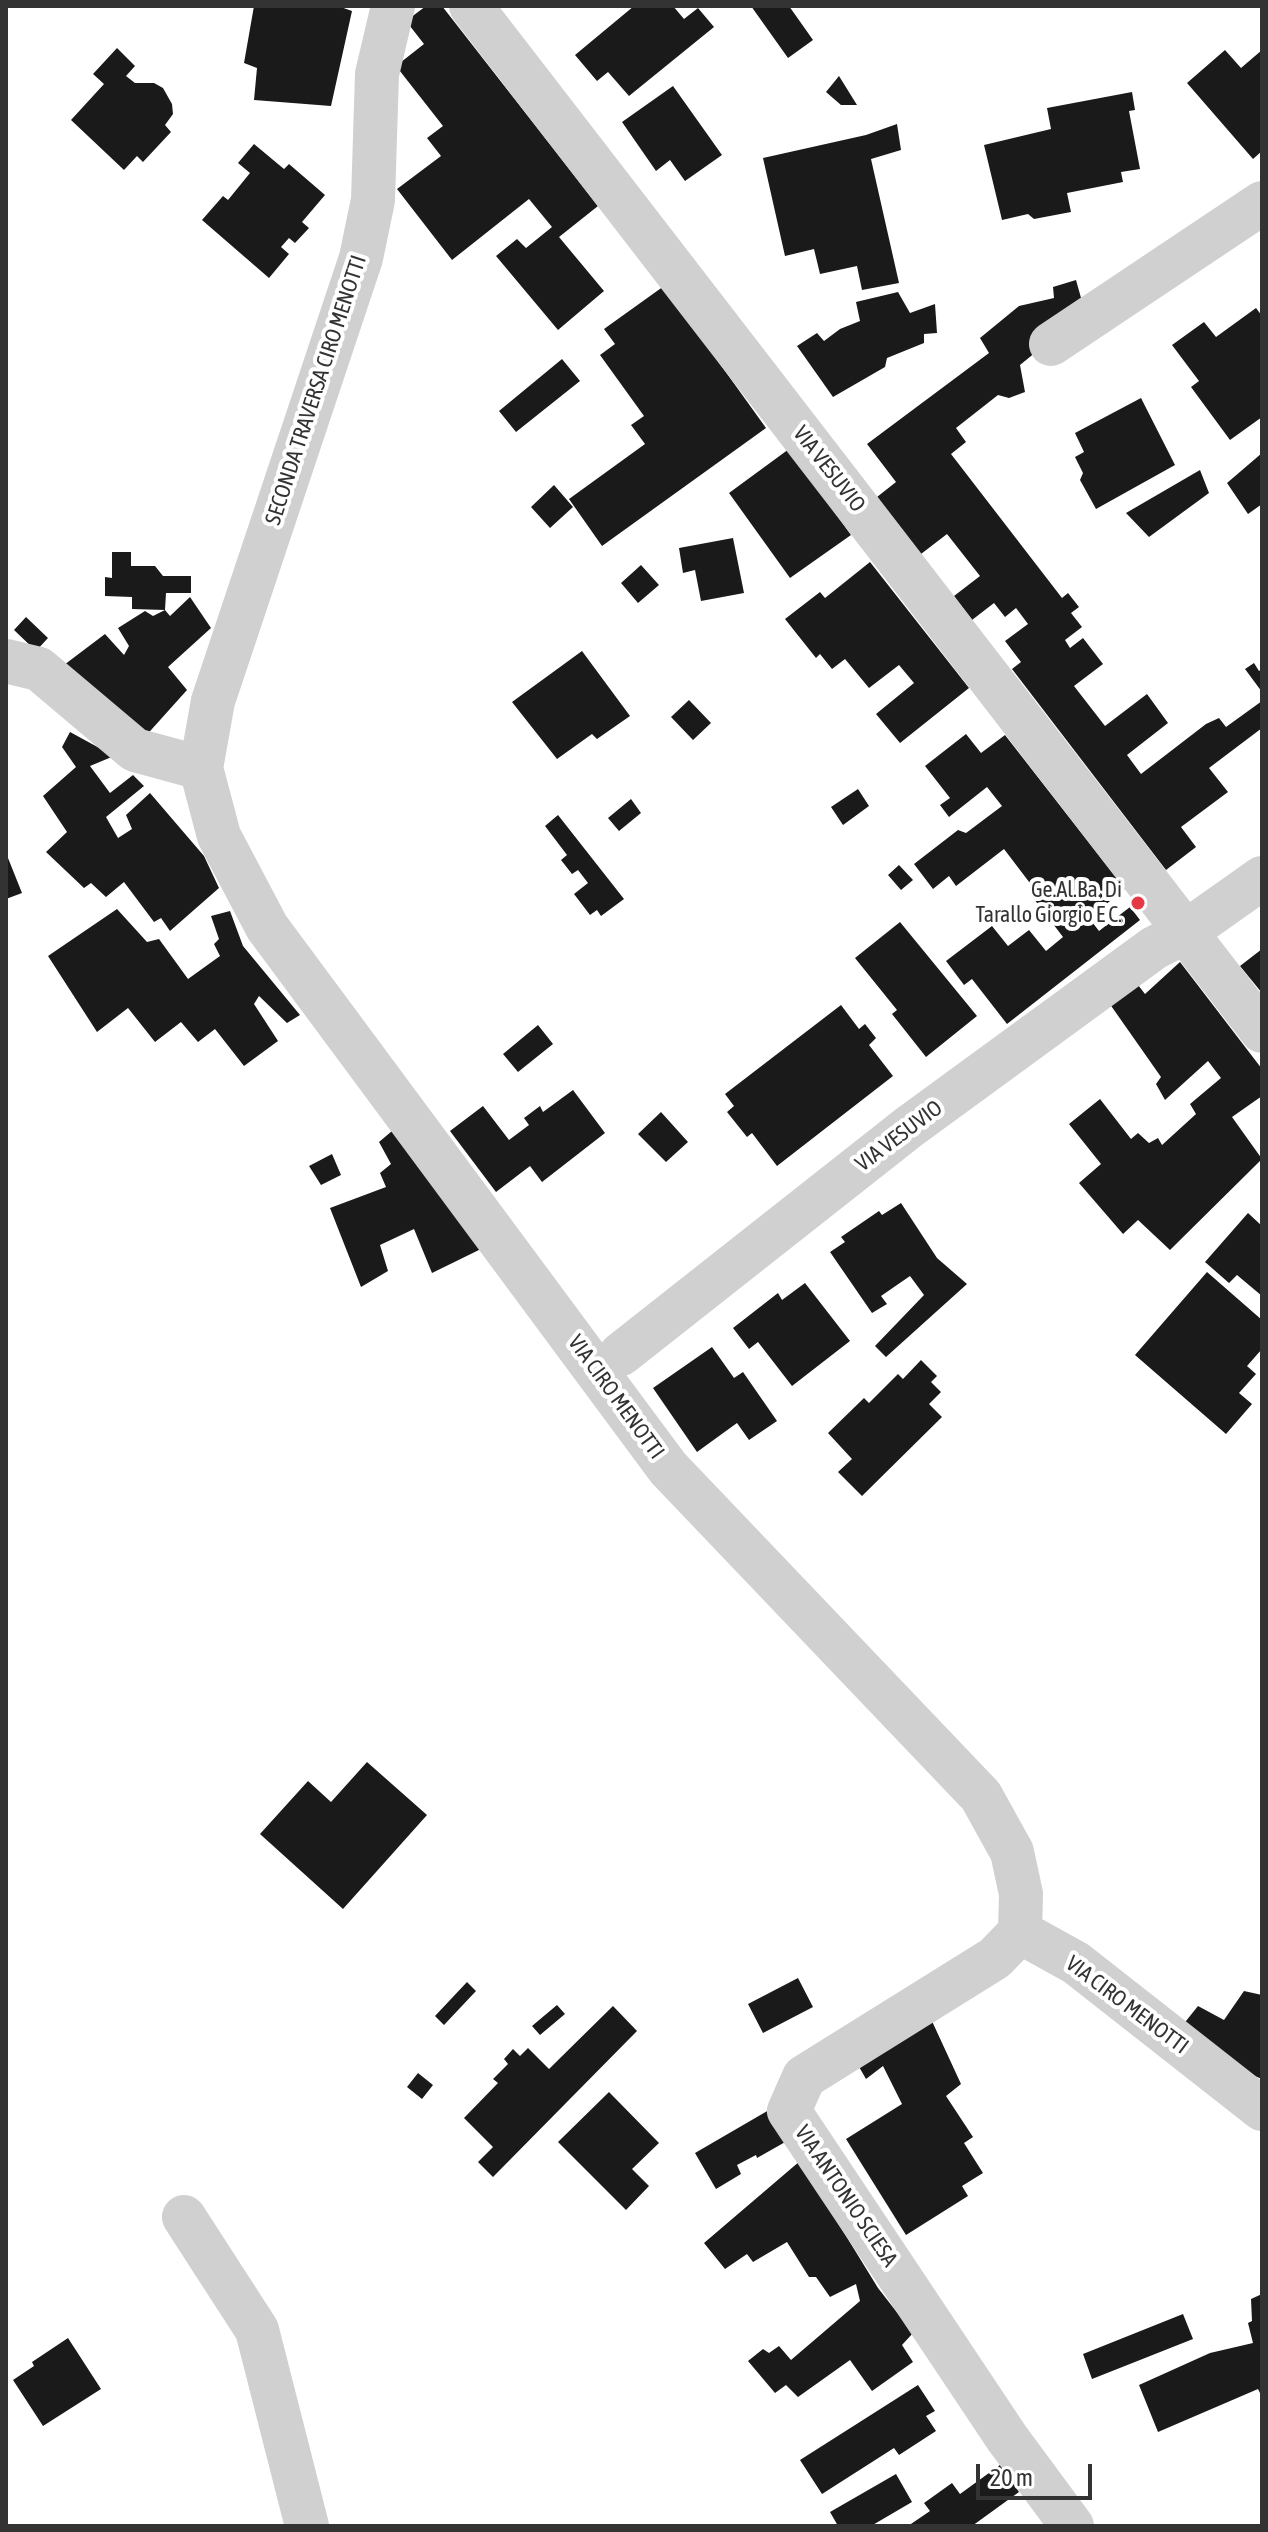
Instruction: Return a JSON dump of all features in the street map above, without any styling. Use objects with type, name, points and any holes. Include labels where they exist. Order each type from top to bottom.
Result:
[{"type":"street","name":"SECONDA TRAVERSA CIRO MENOTTI","points":[[201,768],[213,701],[361,258],[373,200],[377,74],[393,6]]},
{"type":"street","name":"VIA VESUVIO","points":[[471,6],[1262,1031]]},
{"type":"street","points":[[1051,344],[1262,203]]},
{"type":"street","points":[[6,661],[39,669],[135,750],[201,768]]},
{"type":"street","name":"VIA CIRO MENOTTI","points":[[201,768],[219,836],[267,927],[668,1468],[981,1796],[1012,1852],[1021,1894],[1020,1932],[1076,1963],[1262,2109]]},
{"type":"street","points":[[1187,931],[1262,878]]},
{"type":"street","name":"VIA VESUVIO","points":[[621,1354],[909,1127],[1154,948],[1187,931]]},
{"type":"street","name":"VIA ANTONIO SCIESA","points":[[1020,1932],[995,1958],[804,2077],[789,2111],[1007,2438],[1072,2526]]},
{"type":"street","points":[[184,2217],[257,2330],[307,2526]]},
{"type":"building","points":[[254,6],[338,6],[352,11],[331,106],[254,100],[257,68],[244,63]]},
{"type":"building","points":[[426,6],[442,6],[598,206],[559,237],[604,291],[558,330],[496,256],[517,239],[526,248],[552,227],[529,199],[452,260],[397,189],[441,156],[427,138],[443,126],[396,66],[424,44],[406,21]]},
{"type":"building","points":[[634,6],[673,6],[684,19],[698,8],[714,27],[629,96],[608,72],[597,81],[575,55]]},
{"type":"building","points":[[751,6],[789,6],[813,40],[788,58]]},
{"type":"building","points":[[117,48],[135,66],[126,76],[135,83],[154,83],[163,88],[172,104],[173,114],[165,125],[171,132],[143,162],[137,156],[124,170],[71,120],[104,84],[93,74]]},
{"type":"building","points":[[1225,50],[1241,68],[1262,50],[1262,151],[1253,159],[1187,83]]},
{"type":"building","points":[[839,76],[857,105],[841,105],[826,92]]},
{"type":"building","points":[[673,86],[722,155],[685,181],[670,160],[656,171],[622,122]]},
{"type":"building","points":[[1132,92],[1135,110],[1129,111],[1140,169],[1121,172],[1123,182],[1067,193],[1071,212],[1034,219],[1028,214],[1002,220],[984,145],[1051,129],[1047,108]]},
{"type":"building","points":[[897,124],[901,150],[871,159],[899,283],[862,290],[857,266],[820,274],[814,249],[785,256],[763,158],[866,135]]},
{"type":"building","points":[[254,144],[284,169],[289,164],[325,195],[302,222],[309,228],[295,243],[289,238],[281,247],[289,254],[269,278],[202,220],[223,196],[228,200],[250,173],[238,163]]},
{"type":"building","points":[[1076,280],[1085,312],[1020,365],[1025,392],[1009,398],[998,395],[956,428],[966,442],[951,454],[1062,598],[1068,593],[1079,607],[1071,613],[1082,627],[1065,640],[1070,648],[1083,638],[1103,664],[1074,686],[1105,726],[1147,694],[1168,723],[1127,755],[1141,774],[1206,724],[1219,718],[1226,727],[1262,701],[1262,728],[1209,768],[1228,792],[1181,827],[1196,847],[1166,870],[1012,669],[1021,662],[1005,641],[1028,624],[1016,608],[1005,617],[994,603],[972,620],[954,596],[980,576],[947,534],[921,554],[877,497],[896,482],[867,444],[989,353],[980,338],[1019,306],[1054,298],[1053,287]]},
{"type":"building","points":[[664,286],[766,428],[602,546],[569,499],[645,444],[631,425],[644,416],[600,355],[615,344],[604,329]]},
{"type":"building","points":[[898,292],[910,313],[935,304],[937,333],[924,334],[924,343],[887,358],[885,367],[833,397],[797,346],[817,333],[824,341],[840,329],[860,321],[856,302]]},
{"type":"building","points":[[1256,308],[1262,316],[1262,417],[1230,440],[1191,387],[1199,381],[1172,345],[1204,322],[1216,337]]},
{"type":"building","points":[[562,359],[580,381],[516,432],[499,411]]},
{"type":"building","points":[[1141,398],[1175,465],[1096,509],[1080,480],[1083,473],[1075,457],[1084,452],[1075,433]]},
{"type":"building","points":[[789,449],[851,535],[790,578],[729,493]]},
{"type":"building","points":[[1262,453],[1262,504],[1248,514],[1227,483]]},
{"type":"building","points":[[1200,470],[1209,493],[1149,537],[1126,513]]},
{"type":"building","points":[[554,485],[573,507],[550,528],[531,507]]},
{"type":"building","points":[[733,538],[744,593],[701,601],[695,570],[683,573],[679,548]]},
{"type":"building","points":[[112,552],[131,552],[131,566],[155,566],[163,576],[191,576],[191,593],[166,593],[165,610],[132,609],[132,597],[105,596],[105,577],[112,578]]},
{"type":"building","points":[[870,562],[969,688],[900,743],[876,714],[914,683],[899,665],[869,688],[845,659],[832,669],[820,654],[816,658],[785,619],[820,592],[825,598]]},
{"type":"building","points":[[641,565],[659,585],[638,603],[621,583]]},
{"type":"building","points":[[190,597],[211,628],[168,667],[187,690],[143,739],[64,665],[105,634],[124,655],[129,646],[118,628],[145,611],[153,616],[165,610],[170,616]]},
{"type":"building","points":[[26,617],[48,638],[36,651],[14,630]]},
{"type":"building","points":[[582,651],[630,716],[597,739],[592,734],[557,759],[512,702]]},
{"type":"building","points":[[1254,663],[1259,671],[1262,669],[1262,692],[1245,669]]},
{"type":"building","points":[[689,700],[711,723],[693,740],[671,717]]},
{"type":"building","points":[[70,732],[114,756],[90,766],[110,793],[133,775],[144,786],[106,817],[118,838],[132,829],[126,815],[150,793],[204,856],[219,888],[170,931],[161,918],[154,922],[124,882],[106,897],[91,883],[84,888],[46,852],[67,832],[43,796],[76,767],[62,747]]},
{"type":"building","points":[[966,734],[981,753],[1005,735],[1125,889],[1089,918],[1099,931],[1130,907],[1140,920],[1007,1024],[972,979],[964,985],[946,961],[992,926],[1008,946],[1029,930],[1046,951],[1063,937],[1034,899],[1039,895],[1004,849],[956,886],[949,876],[933,889],[914,864],[958,830],[966,833],[1002,806],[987,787],[949,817],[940,805],[950,798],[925,766]]},
{"type":"building","points":[[858,789],[869,806],[843,825],[831,807]]},
{"type":"building","points":[[631,799],[641,813],[619,831],[608,818]]},
{"type":"building","points":[[558,815],[624,899],[601,916],[597,910],[590,915],[574,894],[588,883],[578,870],[572,874],[561,860],[567,855],[545,826]]},
{"type":"building","points":[[6,853],[22,893],[6,899]]},
{"type":"building","points":[[899,865],[913,880],[901,890],[888,875]]},
{"type":"building","points":[[117,909],[147,942],[159,939],[188,979],[220,956],[214,944],[219,939],[211,916],[230,911],[243,946],[300,1015],[287,1023],[259,996],[254,1004],[278,1041],[244,1066],[215,1029],[198,1042],[181,1022],[155,1042],[128,1008],[97,1032],[48,956]]},
{"type":"building","points":[[900,922],[977,1016],[926,1057],[892,1014],[897,1010],[855,958]]},
{"type":"building","points":[[1262,949],[1262,993],[1240,966]]},
{"type":"building","points":[[1180,962],[1262,1069],[1262,1096],[1232,1117],[1262,1159],[1170,1250],[1138,1220],[1123,1234],[1079,1183],[1101,1164],[1069,1124],[1100,1099],[1131,1139],[1138,1133],[1149,1143],[1158,1138],[1162,1145],[1196,1114],[1190,1104],[1221,1078],[1208,1061],[1165,1100],[1156,1084],[1161,1077],[1107,1000],[1135,981],[1145,994]]},
{"type":"building","points":[[841,1005],[859,1029],[865,1024],[876,1038],[869,1045],[893,1076],[777,1166],[752,1133],[747,1137],[727,1112],[734,1106],[725,1094]]},
{"type":"building","points":[[538,1025],[553,1044],[518,1072],[503,1054]]},
{"type":"building","points":[[573,1090],[605,1133],[542,1182],[530,1166],[496,1192],[450,1131],[483,1106],[509,1140],[529,1125],[524,1118],[540,1106],[543,1112]]},
{"type":"building","points":[[661,1112],[688,1142],[666,1162],[638,1134]]},
{"type":"building","points":[[392,1131],[483,1248],[432,1273],[414,1229],[380,1245],[388,1271],[361,1287],[330,1208],[386,1187],[380,1173],[391,1164],[379,1142]]},
{"type":"building","points":[[332,1154],[341,1175],[321,1185],[309,1166]]},
{"type":"building","points":[[901,1203],[937,1258],[967,1284],[886,1357],[875,1346],[924,1295],[910,1276],[881,1296],[887,1304],[872,1313],[830,1252],[845,1242],[841,1237],[879,1211],[882,1215]]},
{"type":"building","points":[[1248,1213],[1262,1226],[1262,1296],[1237,1275],[1229,1283],[1205,1262]]},
{"type":"building","points":[[1207,1272],[1262,1320],[1262,1349],[1247,1366],[1256,1374],[1239,1393],[1252,1404],[1226,1434],[1135,1355]]},
{"type":"building","points":[[805,1283],[850,1341],[792,1386],[758,1342],[749,1349],[733,1328],[778,1293],[782,1300]]},
{"type":"building","points":[[712,1347],[734,1378],[743,1372],[777,1421],[749,1440],[737,1423],[697,1452],[653,1388]]},
{"type":"building","points":[[921,1360],[937,1376],[931,1382],[941,1392],[929,1404],[942,1417],[862,1496],[838,1472],[852,1459],[828,1433],[864,1398],[869,1403],[898,1374],[903,1379]]},
{"type":"building","points":[[367,1762],[427,1815],[343,1909],[260,1834],[308,1781],[331,1802]]},
{"type":"building","points":[[798,1978],[813,2007],[763,2033],[748,2004]]},
{"type":"building","points":[[467,1982],[476,1991],[444,2025],[435,2016]]},
{"type":"building","points":[[1244,1991],[1262,1995],[1262,2079],[1218,2061],[1178,2031],[1198,2006],[1224,2020]]},
{"type":"building","points":[[557,2005],[565,2014],[540,2035],[532,2026]]},
{"type":"building","points":[[613,2006],[637,2031],[493,2177],[478,2162],[493,2147],[464,2118],[498,2083],[493,2079],[508,2064],[504,2059],[513,2049],[520,2056],[528,2048],[549,2069]]},
{"type":"building","points":[[931,2019],[961,2084],[946,2096],[973,2137],[964,2143],[983,2173],[962,2186],[968,2196],[906,2235],[846,2139],[902,2104],[883,2066],[866,2079],[854,2058]]},
{"type":"building","points":[[418,2073],[433,2085],[422,2099],[407,2087]]},
{"type":"building","points":[[609,2092],[659,2143],[632,2169],[649,2186],[626,2210],[558,2142]]},
{"type":"building","points":[[769,2110],[787,2141],[737,2165],[741,2174],[716,2189],[695,2153]]},
{"type":"building","points":[[800,2161],[878,2288],[913,2333],[902,2345],[913,2362],[872,2391],[850,2360],[798,2397],[786,2385],[775,2393],[748,2361],[763,2349],[769,2353],[779,2346],[791,2360],[860,2301],[856,2284],[830,2297],[816,2277],[809,2277],[787,2242],[753,2262],[747,2254],[725,2269],[704,2243]]},
{"type":"building","points":[[1262,2294],[1262,2397],[1258,2389],[1158,2432],[1139,2385],[1210,2353],[1253,2343],[1248,2323],[1252,2321],[1251,2299]]},
{"type":"building","points":[[1183,2314],[1193,2339],[1092,2379],[1083,2354]]},
{"type":"building","points":[[68,2338],[101,2389],[43,2426],[13,2380],[34,2366],[32,2362]]},
{"type":"building","points":[[918,2385],[935,2411],[926,2416],[936,2431],[899,2455],[894,2448],[822,2494],[800,2460]]},
{"type":"building","points":[[1000,2465],[1019,2492],[972,2526],[908,2526],[930,2511],[924,2503],[952,2483],[960,2494]]},
{"type":"building","points":[[896,2474],[912,2502],[871,2526],[838,2526],[830,2512]]},
{"type":"place","name":"Ge.Al.Ba. Di Tarallo Giorgio E C.","points":[[1138,903]]}]
